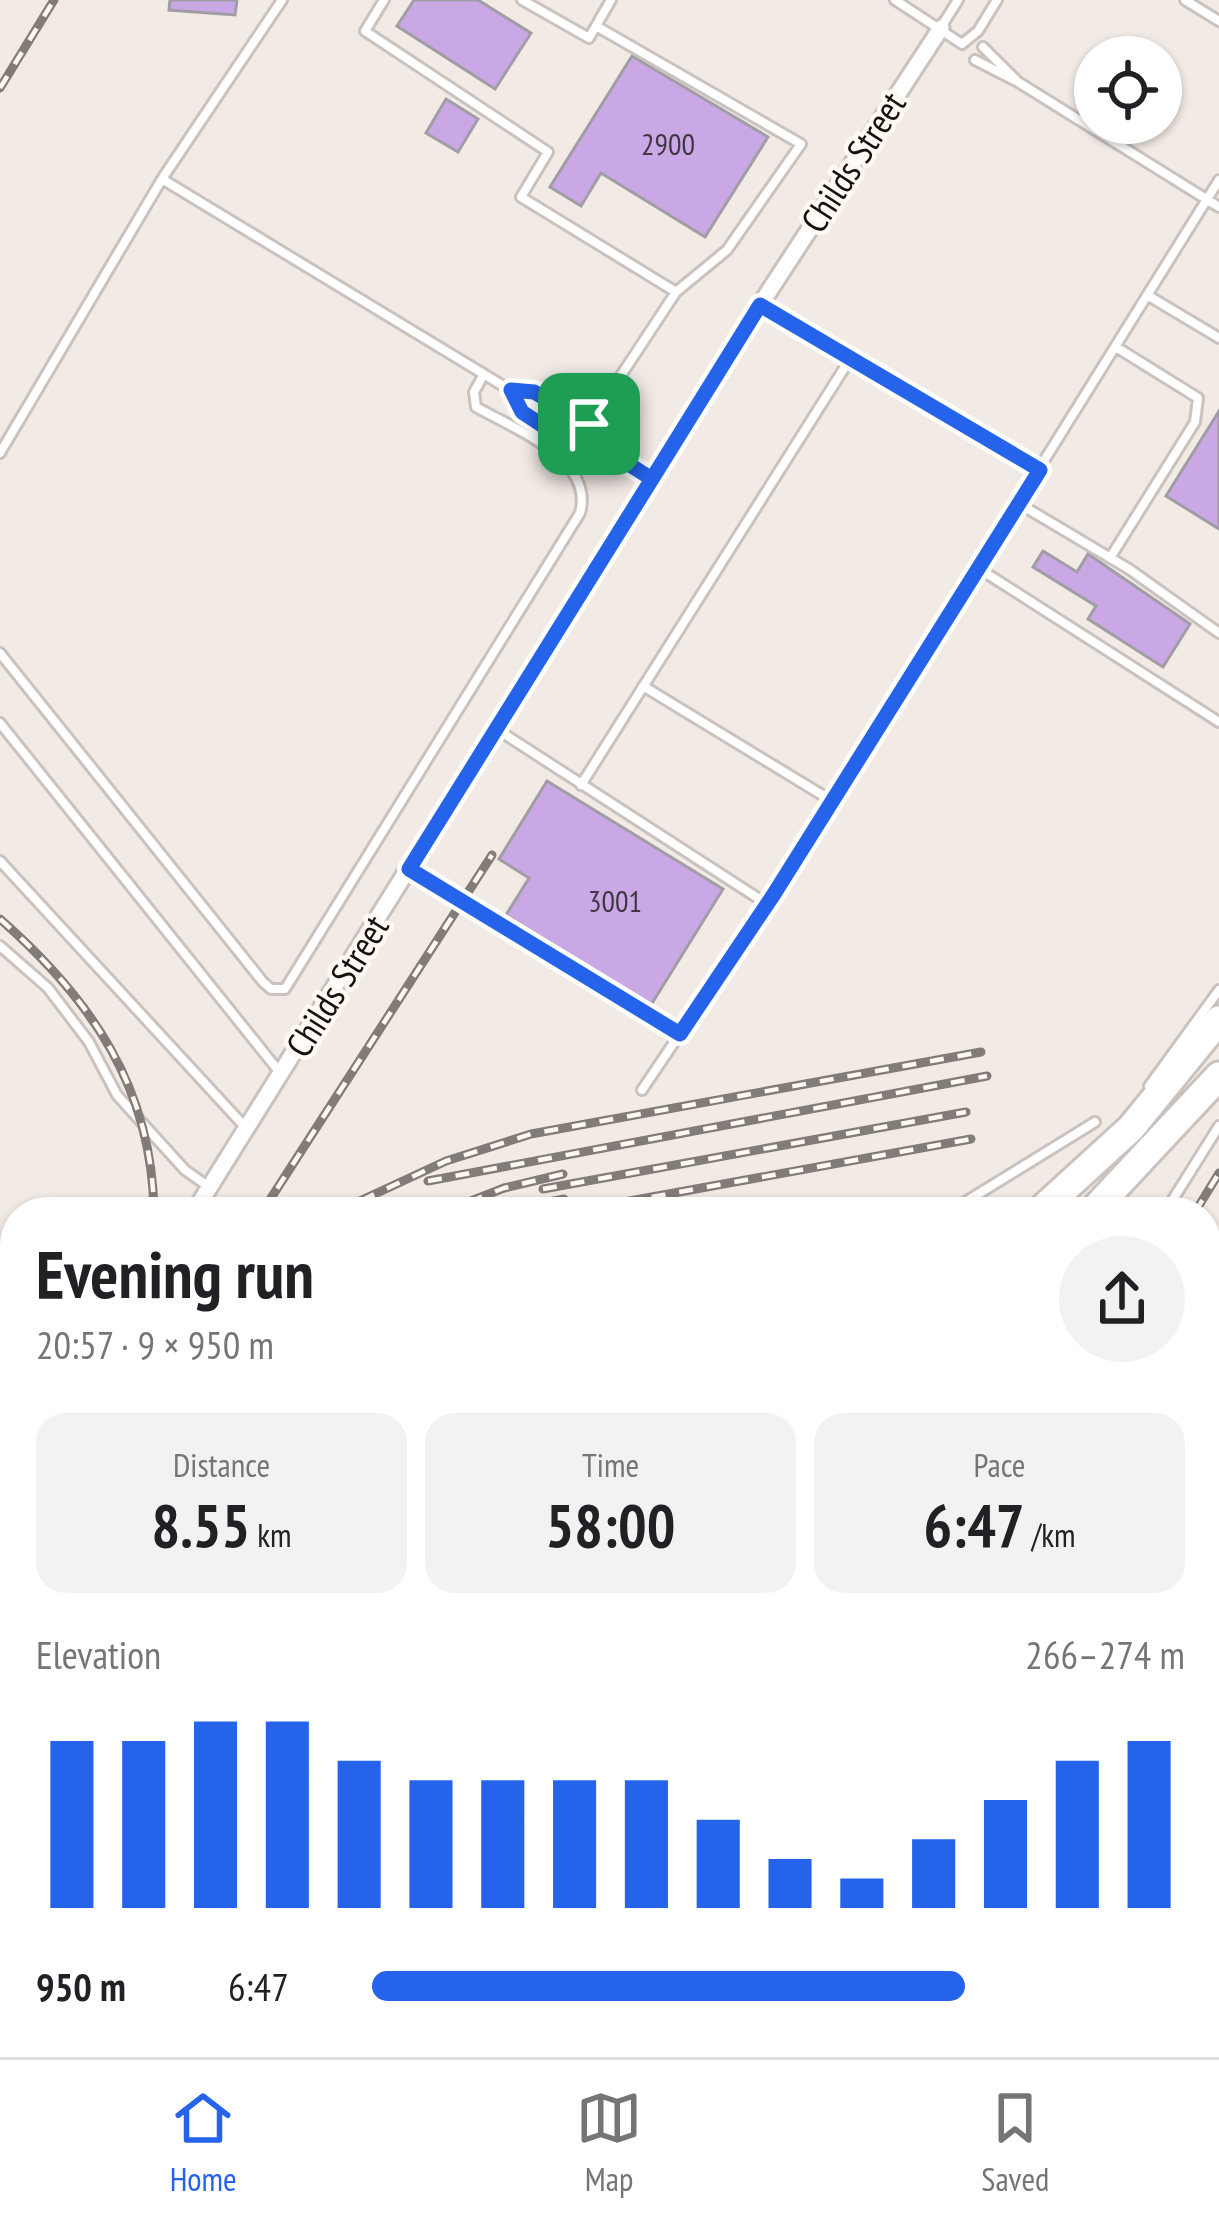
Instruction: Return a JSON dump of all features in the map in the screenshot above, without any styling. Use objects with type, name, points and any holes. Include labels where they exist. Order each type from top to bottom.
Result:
[{"type":"highway","points":[[1056,1197],[1114,1145],[1219,1020]]},
{"type":"highway","points":[[1106,1197],[1219,1076]]},
{"type":"street","name":"Childs Street","points":[[203,1197],[760,305],[940,28]]},
{"type":"lane","points":[[0,454],[162,179],[281,0]]},
{"type":"lane","points":[[384,0],[365,31],[548,152],[521,197],[676,292]]},
{"type":"lane","points":[[522,0],[589,38],[611,0]]},
{"type":"lane","points":[[895,0],[966,46],[998,0]]},
{"type":"lane","points":[[940,28],[958,0]]},
{"type":"lane","points":[[1185,0],[1219,21]]},
{"type":"lane","points":[[589,424],[676,292],[727,250],[801,144],[596,26]]},
{"type":"lane","points":[[982,47],[1018,82]]},
{"type":"lane","points":[[975,60],[1219,207]]},
{"type":"lane","points":[[162,179],[511,390],[534,392],[589,424],[613,439],[619,458],[652,479]]},
{"type":"lane","points":[[642,1090],[767,904],[1219,179]]},
{"type":"lane","points":[[1147,296],[1219,338]]},
{"type":"lane","points":[[760,305],[1040,470]]},
{"type":"lane","points":[[1110,558],[1195,422],[1198,398],[1115,347]]},
{"type":"lane","points":[[581,785],[850,359]]},
{"type":"lane","points":[[0,653],[262,982],[271,989],[285,989],[580,513],[583,487],[568,464],[476,407],[474,392],[484,374]]},
{"type":"lane","points":[[511,390],[522,412],[599,463],[619,458]]},
{"type":"lane","points":[[1018,503],[1110,558],[1219,633]]},
{"type":"lane","points":[[978,568],[1219,722]]},
{"type":"lane","points":[[643,686],[832,801]]},
{"type":"lane","points":[[0,723],[282,1075]]},
{"type":"lane","points":[[497,729],[767,904]]},
{"type":"lane","points":[[0,861],[246,1128]]},
{"type":"lane","points":[[409,869],[680,1034]]},
{"type":"lane","points":[[0,946],[48,988],[89,1042],[117,1095],[185,1170],[209,1188]]},
{"type":"lane","points":[[1114,1145],[1161,1066],[1219,990]]},
{"type":"lane","points":[[973,1197],[1095,1122]]},
{"type":"lane","points":[[1174,1197],[1219,1126]]},
{"type":"building","points":[[170,0],[237,0],[235,15],[169,10]]},
{"type":"building","points":[[414,0],[478,0],[531,33],[495,89],[397,26]]},
{"type":"building","points":[[632,56],[768,137],[705,237],[601,173],[581,206],[550,187]]},
{"type":"building","points":[[446,99],[478,119],[458,152],[426,133]]},
{"type":"building","points":[[1219,411],[1219,529],[1166,496]]},
{"type":"building","points":[[1043,551],[1077,572],[1088,554],[1190,624],[1163,667],[1088,619],[1096,606],[1033,567]]},
{"type":"building","points":[[547,781],[723,889],[651,1005],[506,915],[529,878],[499,859]]},
{"type":"railway","points":[[0,88],[54,0]]},
{"type":"railway","points":[[272,1197],[492,855]]},
{"type":"railway","points":[[0,919],[62,981],[110,1049],[142,1125],[153,1197]]},
{"type":"railway","points":[[368,1197],[446,1161],[531,1134],[981,1052]]},
{"type":"railway","points":[[428,1181],[987,1076]]},
{"type":"railway","points":[[543,1189],[966,1112]]},
{"type":"railway","points":[[652,1197],[971,1139]]},
{"type":"railway","points":[[1204,1197],[1219,1173]]},
{"type":"railway","points":[[481,1197],[563,1174]]},
{"type":"route","points":[[589,424],[534,392],[511,390],[522,412],[599,463],[619,458],[652,479],[409,869],[680,1034],[774,894],[1040,470],[760,305],[652,479],[619,458],[613,439],[589,424]]}]
